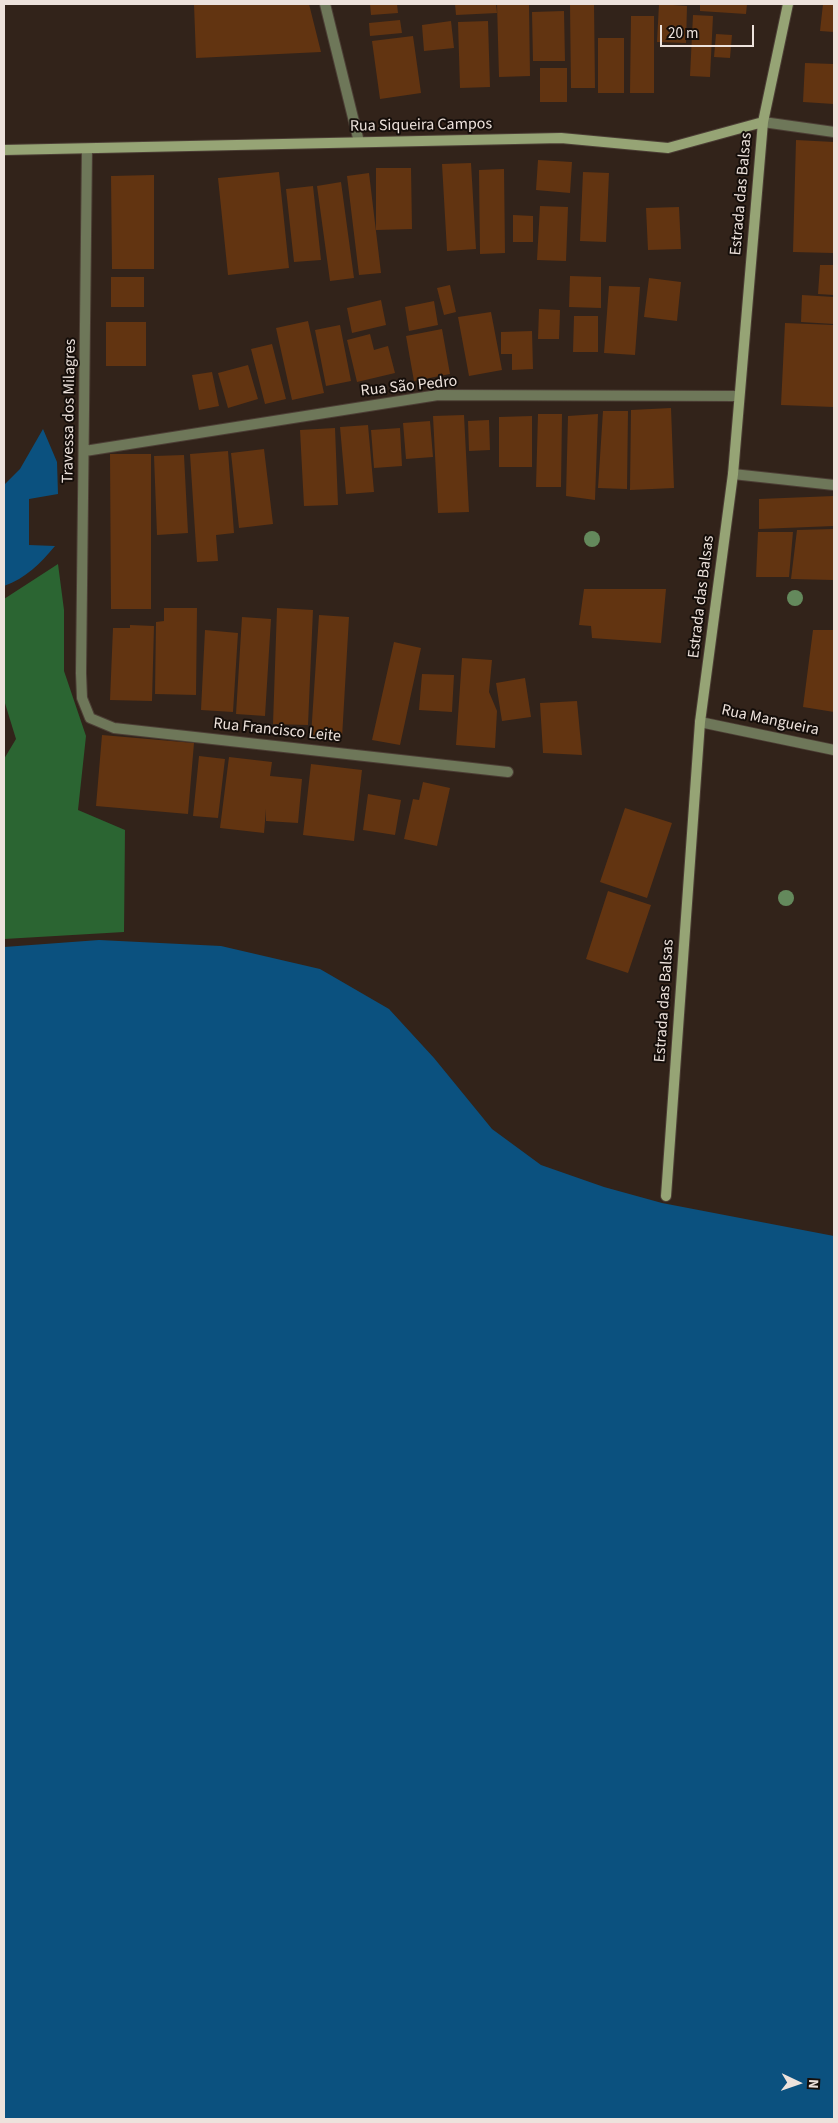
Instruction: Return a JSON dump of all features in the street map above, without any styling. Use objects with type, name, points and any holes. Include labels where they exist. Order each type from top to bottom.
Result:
[{"type":"street","points":[[325,4],[359,142]]},
{"type":"street","name":"Estrada das Balsas","points":[[666,1196],[700,722],[733,474],[763,122],[788,4]]},
{"type":"street","name":"Rua Siqueira Campos","points":[[4,150],[561,138],[668,148],[763,122],[834,132]]},
{"type":"street","name":"Travessa dos Milagres","points":[[81,673],[87,149]]},
{"type":"street","name":"Rua São Pedro","points":[[85,451],[438,395],[739,396]]},
{"type":"street","points":[[733,474],[834,485]]},
{"type":"street","name":"Rua Francisco Leite","points":[[81,673],[82,698],[90,718],[114,728],[508,772]]},
{"type":"street","name":"Rua Mangueira","points":[[700,722],[834,750]]},
{"type":"green space","points":[[58,564],[64,610],[64,671],[86,736],[78,810],[125,830],[124,932],[4,939],[4,759],[16,739],[4,700],[4,599]]},
{"type":"water","points":[[43,429],[57,462],[58,494],[29,499],[29,545],[55,546],[32,570],[4,586],[4,485],[20,469]]},
{"type":"water","points":[[99,940],[221,946],[320,969],[389,1009],[434,1058],[492,1129],[541,1165],[604,1187],[662,1203],[834,1236],[834,2119],[4,2119],[4,947]]},
{"type":"building","points":[[194,4],[309,4],[321,52],[196,58]]},
{"type":"building","points":[[370,4],[397,4],[398,13],[371,15]]},
{"type":"building","points":[[455,4],[496,4],[497,13],[456,15]]},
{"type":"building","points":[[497,4],[529,4],[530,76],[499,77]]},
{"type":"building","points":[[570,4],[594,4],[595,88],[571,88]]},
{"type":"building","points":[[659,4],[687,6],[686,43],[657,42]]},
{"type":"building","points":[[700,4],[747,4],[746,14],[700,11]]},
{"type":"building","points":[[823,4],[834,4],[834,32],[820,31]]},
{"type":"building","points":[[564,11],[565,61],[533,61],[532,12]]},
{"type":"building","points":[[693,15],[713,16],[710,77],[690,76]]},
{"type":"building","points":[[631,16],[654,16],[654,93],[630,93]]},
{"type":"building","points":[[400,20],[402,33],[370,36],[369,23]]},
{"type":"building","points":[[451,21],[454,48],[424,51],[422,25]]},
{"type":"building","points":[[488,21],[490,87],[460,88],[458,22]]},
{"type":"building","points":[[716,34],[732,35],[730,58],[714,57]]},
{"type":"building","points":[[413,36],[421,93],[380,99],[372,41]]},
{"type":"building","points":[[598,38],[624,38],[624,93],[598,93]]},
{"type":"building","points":[[805,63],[834,64],[834,104],[803,102]]},
{"type":"building","points":[[540,68],[567,68],[567,102],[540,102]]},
{"type":"building","points":[[796,140],[834,142],[833,253],[793,252]]},
{"type":"building","points":[[538,160],[572,162],[570,193],[536,190]]},
{"type":"building","points":[[471,163],[476,249],[447,251],[442,164]]},
{"type":"building","points":[[376,168],[411,168],[412,229],[376,230]]},
{"type":"building","points":[[504,169],[505,253],[480,254],[479,170]]},
{"type":"building","points":[[279,172],[289,268],[228,275],[218,178]]},
{"type":"building","points":[[583,172],[609,173],[606,242],[580,241]]},
{"type":"building","points":[[369,173],[381,273],[359,275],[347,176]]},
{"type":"building","points":[[154,175],[154,269],[112,269],[111,176]]},
{"type":"building","points":[[341,182],[354,278],[330,281],[317,186]]},
{"type":"building","points":[[313,186],[321,260],[294,262],[286,189]]},
{"type":"building","points":[[540,206],[568,207],[566,261],[537,260]]},
{"type":"building","points":[[679,207],[681,249],[648,250],[646,208]]},
{"type":"building","points":[[513,215],[533,216],[533,242],[513,242]]},
{"type":"building","points":[[820,265],[834,265],[834,295],[818,294]]},
{"type":"building","points":[[570,276],[601,277],[601,308],[569,307]]},
{"type":"building","points":[[111,277],[144,277],[144,307],[111,307]]},
{"type":"building","points":[[649,278],[681,282],[677,321],[644,317]]},
{"type":"building","points":[[450,285],[456,312],[444,315],[437,288]]},
{"type":"building","points":[[609,286],[640,287],[635,355],[604,353]]},
{"type":"building","points":[[802,295],[834,297],[834,324],[801,322]]},
{"type":"building","points":[[381,300],[386,325],[352,333],[347,308]]},
{"type":"building","points":[[434,301],[438,325],[409,331],[405,307]]},
{"type":"building","points":[[539,309],[560,310],[559,339],[538,339]]},
{"type":"building","points":[[491,312],[502,370],[469,376],[458,317]]},
{"type":"building","points":[[574,316],[598,316],[598,352],[573,352]]},
{"type":"building","points":[[308,321],[324,393],[292,400],[276,328]]},
{"type":"building","points":[[106,322],[146,322],[146,366],[106,366]]},
{"type":"building","points":[[785,323],[834,325],[834,407],[781,405]]},
{"type":"building","points":[[340,325],[351,381],[326,386],[315,330]]},
{"type":"building","points":[[442,329],[450,374],[414,381],[406,336]]},
{"type":"building","points":[[532,331],[533,369],[512,370],[512,354],[501,354],[501,332]]},
{"type":"building","points":[[370,334],[374,350],[388,346],[395,373],[357,382],[347,340]]},
{"type":"building","points":[[272,344],[286,399],[265,404],[251,349]]},
{"type":"building","points":[[248,365],[258,399],[228,408],[218,373]]},
{"type":"building","points":[[212,372],[219,406],[199,410],[192,375]]},
{"type":"building","points":[[671,408],[674,488],[630,490],[631,410]]},
{"type":"building","points":[[603,411],[628,411],[627,489],[598,488]]},
{"type":"building","points":[[538,414],[562,414],[561,487],[536,487]]},
{"type":"building","points":[[598,414],[595,500],[566,496],[568,416]]},
{"type":"building","points":[[464,415],[469,512],[438,513],[433,416]]},
{"type":"building","points":[[532,416],[532,467],[499,467],[499,417]]},
{"type":"building","points":[[489,420],[490,450],[469,451],[468,421]]},
{"type":"building","points":[[430,421],[433,457],[406,459],[403,423]]},
{"type":"building","points":[[368,425],[374,492],[346,494],[340,427]]},
{"type":"building","points":[[335,428],[338,505],[304,506],[300,430]]},
{"type":"building","points":[[400,428],[402,466],[374,468],[371,430]]},
{"type":"building","points":[[264,449],[273,524],[239,528],[231,453]]},
{"type":"building","points":[[228,451],[234,533],[216,535],[218,561],[197,562],[190,454]]},
{"type":"building","points":[[110,454],[151,454],[151,609],[111,609]]},
{"type":"building","points":[[184,455],[188,533],[157,535],[154,456]]},
{"type":"building","points":[[834,496],[834,526],[759,529],[759,499]]},
{"type":"building","points":[[834,529],[834,580],[791,579],[797,530]]},
{"type":"building","points":[[758,532],[793,532],[789,577],[756,577]]},
{"type":"building","points":[[584,589],[666,589],[661,643],[592,638],[591,626],[579,625]]},
{"type":"building","points":[[164,608],[197,608],[196,695],[155,694],[156,622],[164,621]]},
{"type":"building","points":[[277,608],[313,610],[308,725],[273,724]]},
{"type":"building","points":[[319,615],[349,617],[342,738],[311,736]]},
{"type":"building","points":[[242,617],[271,619],[265,716],[236,714]]},
{"type":"building","points":[[130,625],[154,626],[152,701],[110,700],[113,628],[130,628]]},
{"type":"building","points":[[205,630],[238,633],[233,712],[201,710]]},
{"type":"building","points":[[813,630],[834,630],[834,712],[803,707]]},
{"type":"building","points":[[394,642],[421,648],[400,745],[372,740]]},
{"type":"building","points":[[462,658],[492,660],[489,692],[497,711],[495,748],[456,745]]},
{"type":"building","points":[[422,674],[454,675],[452,712],[419,710]]},
{"type":"building","points":[[525,678],[531,717],[502,721],[496,683]]},
{"type":"building","points":[[577,701],[582,755],[543,753],[540,703]]},
{"type":"building","points":[[102,735],[194,743],[188,814],[96,806]]},
{"type":"building","points":[[199,756],[225,759],[218,818],[193,816]]},
{"type":"building","points":[[229,757],[272,762],[270,776],[302,779],[298,823],[266,821],[266,809],[264,833],[220,828]]},
{"type":"building","points":[[311,764],[362,770],[354,841],[303,835]]},
{"type":"building","points":[[423,782],[450,788],[437,846],[404,839],[413,799],[419,800]]},
{"type":"building","points":[[368,794],[401,800],[395,835],[363,830]]},
{"type":"building","points":[[625,808],[672,823],[647,898],[600,882]]},
{"type":"building","points":[[608,891],[651,905],[628,973],[586,959]]}]
